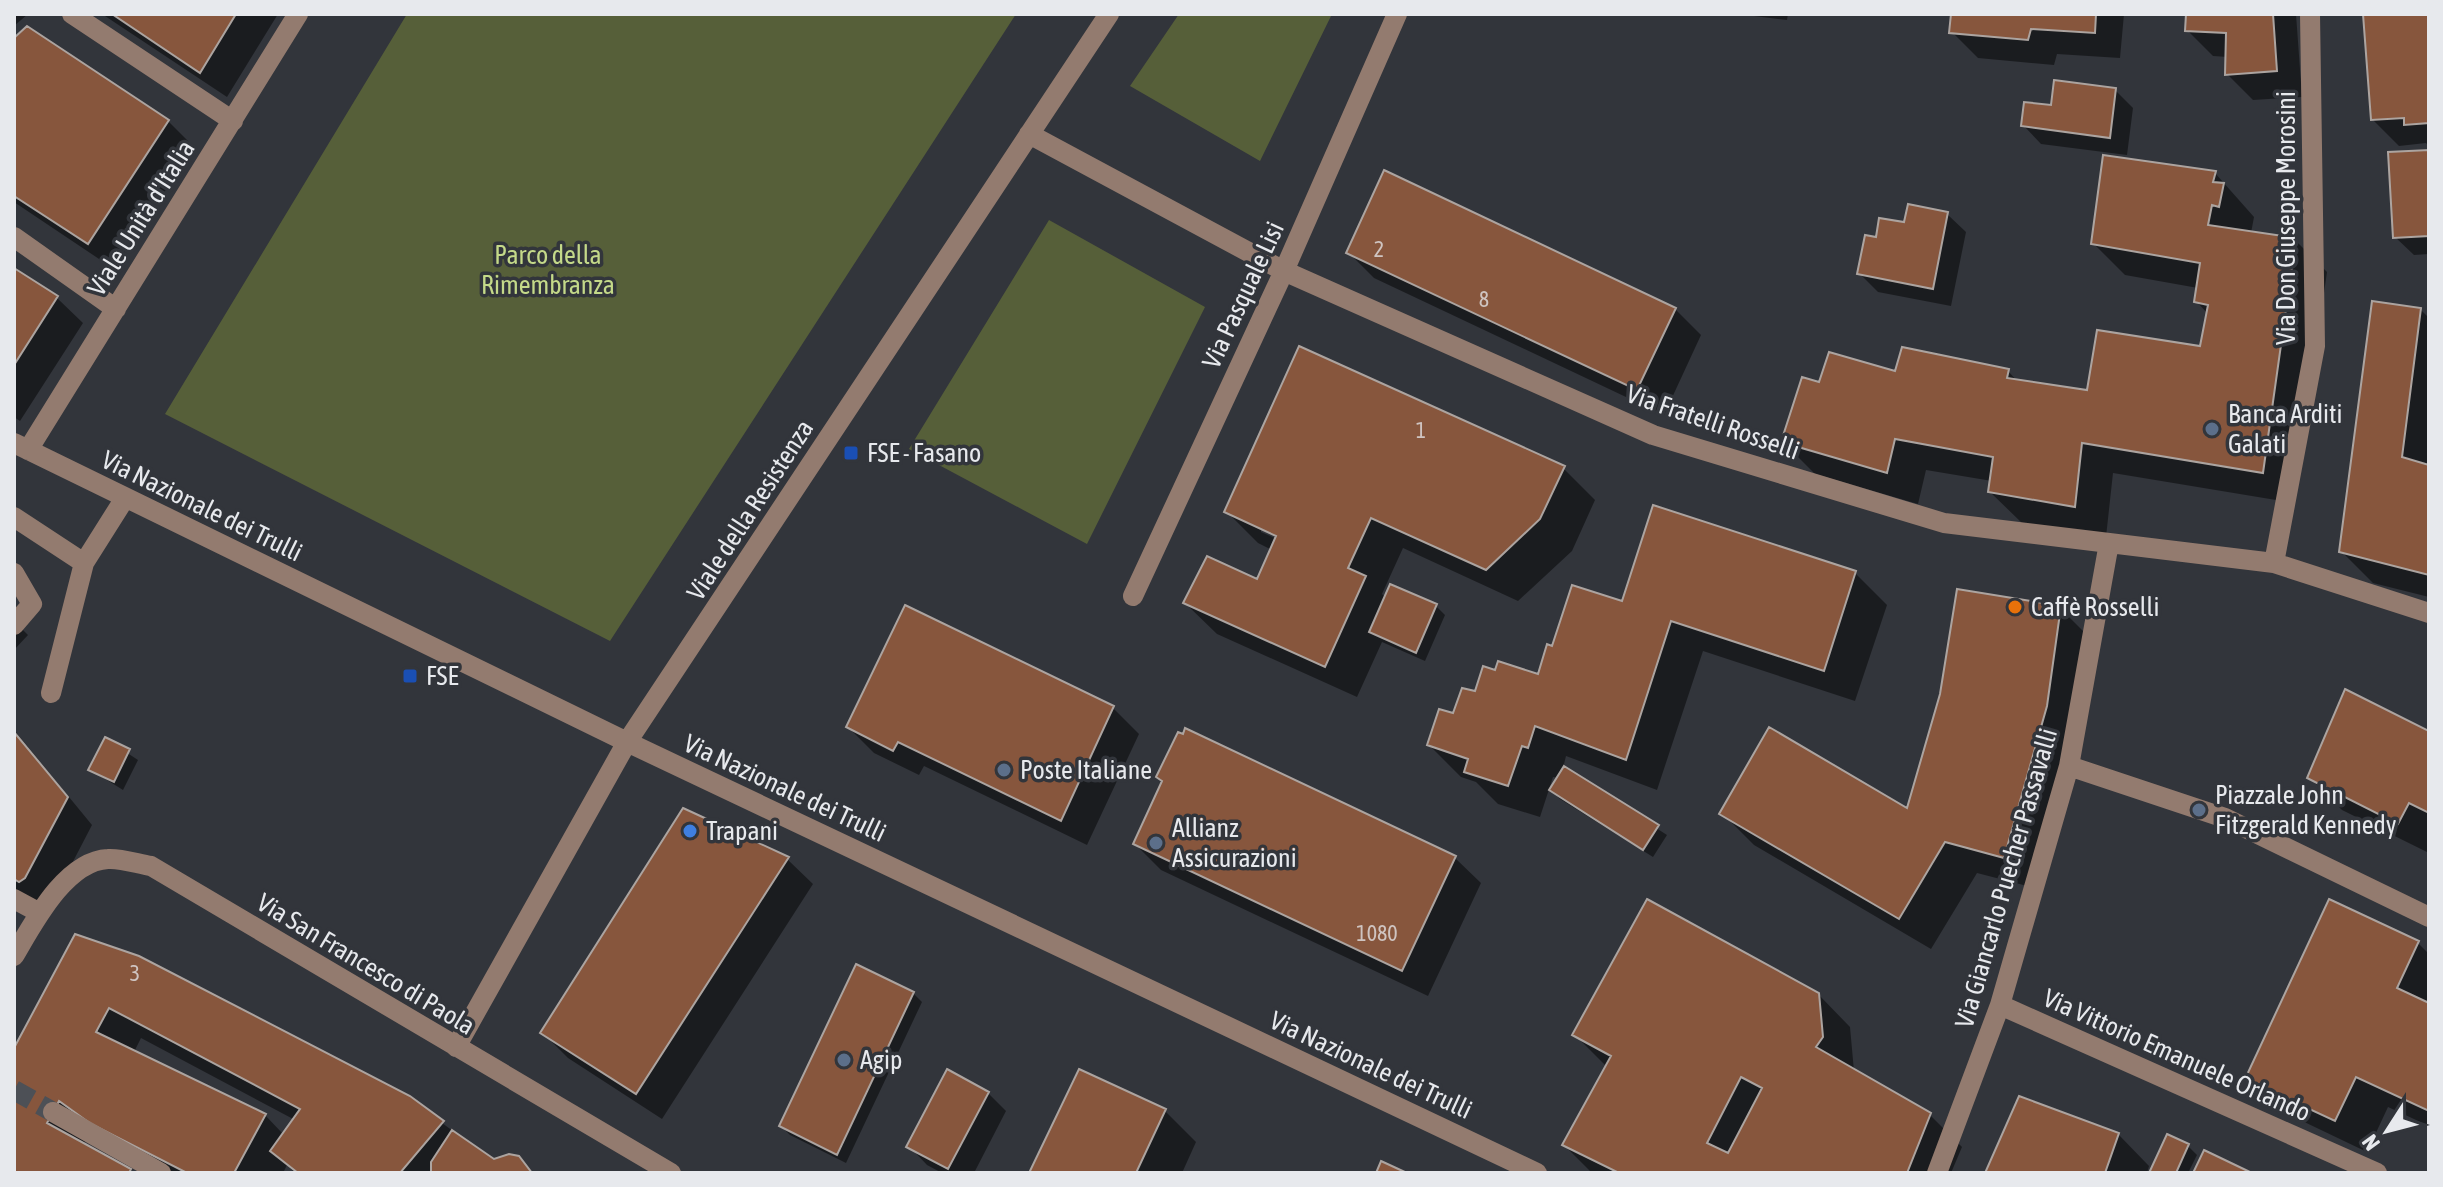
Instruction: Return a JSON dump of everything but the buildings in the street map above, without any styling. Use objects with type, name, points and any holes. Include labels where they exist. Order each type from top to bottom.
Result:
[{"type":"street","points":[[72,14],[233,121]]},
{"type":"street","name":"Viale Unità d'Italia","points":[[21,446],[116,309],[298,14]]},
{"type":"street","name":"Viale della Resistenza","points":[[456,1047],[627,742],[1109,14]]},
{"type":"street","name":"Via Pasquale Lisi","points":[[1133,596],[1284,271],[1397,14]]},
{"type":"street","name":"Via Don Giuseppe Morosini","points":[[2274,563],[2315,346],[2310,14]]},
{"type":"street","name":"Via Fratelli Rosselli","points":[[1029,134],[1284,271],[1653,435],[1944,523],[2274,563],[2429,613]]},
{"type":"street","points":[[14,237],[116,309]]},
{"type":"street","name":"Via Nazionale dei Trulli","points":[[21,446],[627,742],[1537,1173]]},
{"type":"street","points":[[51,693],[84,563],[125,498]]},
{"type":"street","points":[[14,517],[84,563]]},
{"type":"street","name":"Via Giancarlo Puecher Passavalli","points":[[1937,1173],[2000,1005],[2069,766],[2109,543]]},
{"type":"street","points":[[14,573],[32,604],[14,625]]},
{"type":"street","points":[[2069,766],[2225,818],[2429,917]]},
{"type":"street","name":"Via San Francesco di Paola","points":[[14,956],[40,913],[71,874],[106,858],[151,866],[671,1173]]},
{"type":"street","points":[[14,899],[40,913]]},
{"type":"street","name":"Via Vittorio Emanuele Orlando","points":[[2000,1005],[2353,1167],[2377,1173]]},
{"type":"street","points":[[53,1112],[152,1171]]},
{"type":"green space","name":"Parco della Rimembranza","points":[[407,14],[1016,14],[610,641],[165,414]]},
{"type":"green space","points":[[1179,14],[1332,14],[1260,161],[1130,86]]},
{"type":"green space","points":[[1049,220],[1205,307],[1087,544],[909,449]]},
{"type":"tunnel","points":[[14,1090],[53,1112]]},
{"type":"place","name":"Banca Arditi Galati","points":[[2212,429]]},
{"type":"place","name":"FSE - Fasano","points":[[851,453]]},
{"type":"place","name":"Caffè Rosselli","points":[[2015,607]]},
{"type":"place","name":"FSE","points":[[410,676]]},
{"type":"place","name":"Poste Italiane","points":[[1004,770]]},
{"type":"place","name":"Piazzale John Fitzgerald Kennedy","points":[[2199,810]]},
{"type":"place","name":"Trapani","points":[[690,831]]},
{"type":"place","name":"Allianz Assicurazioni","points":[[1156,843]]},
{"type":"place","name":"Agip","points":[[844,1060]]}]
